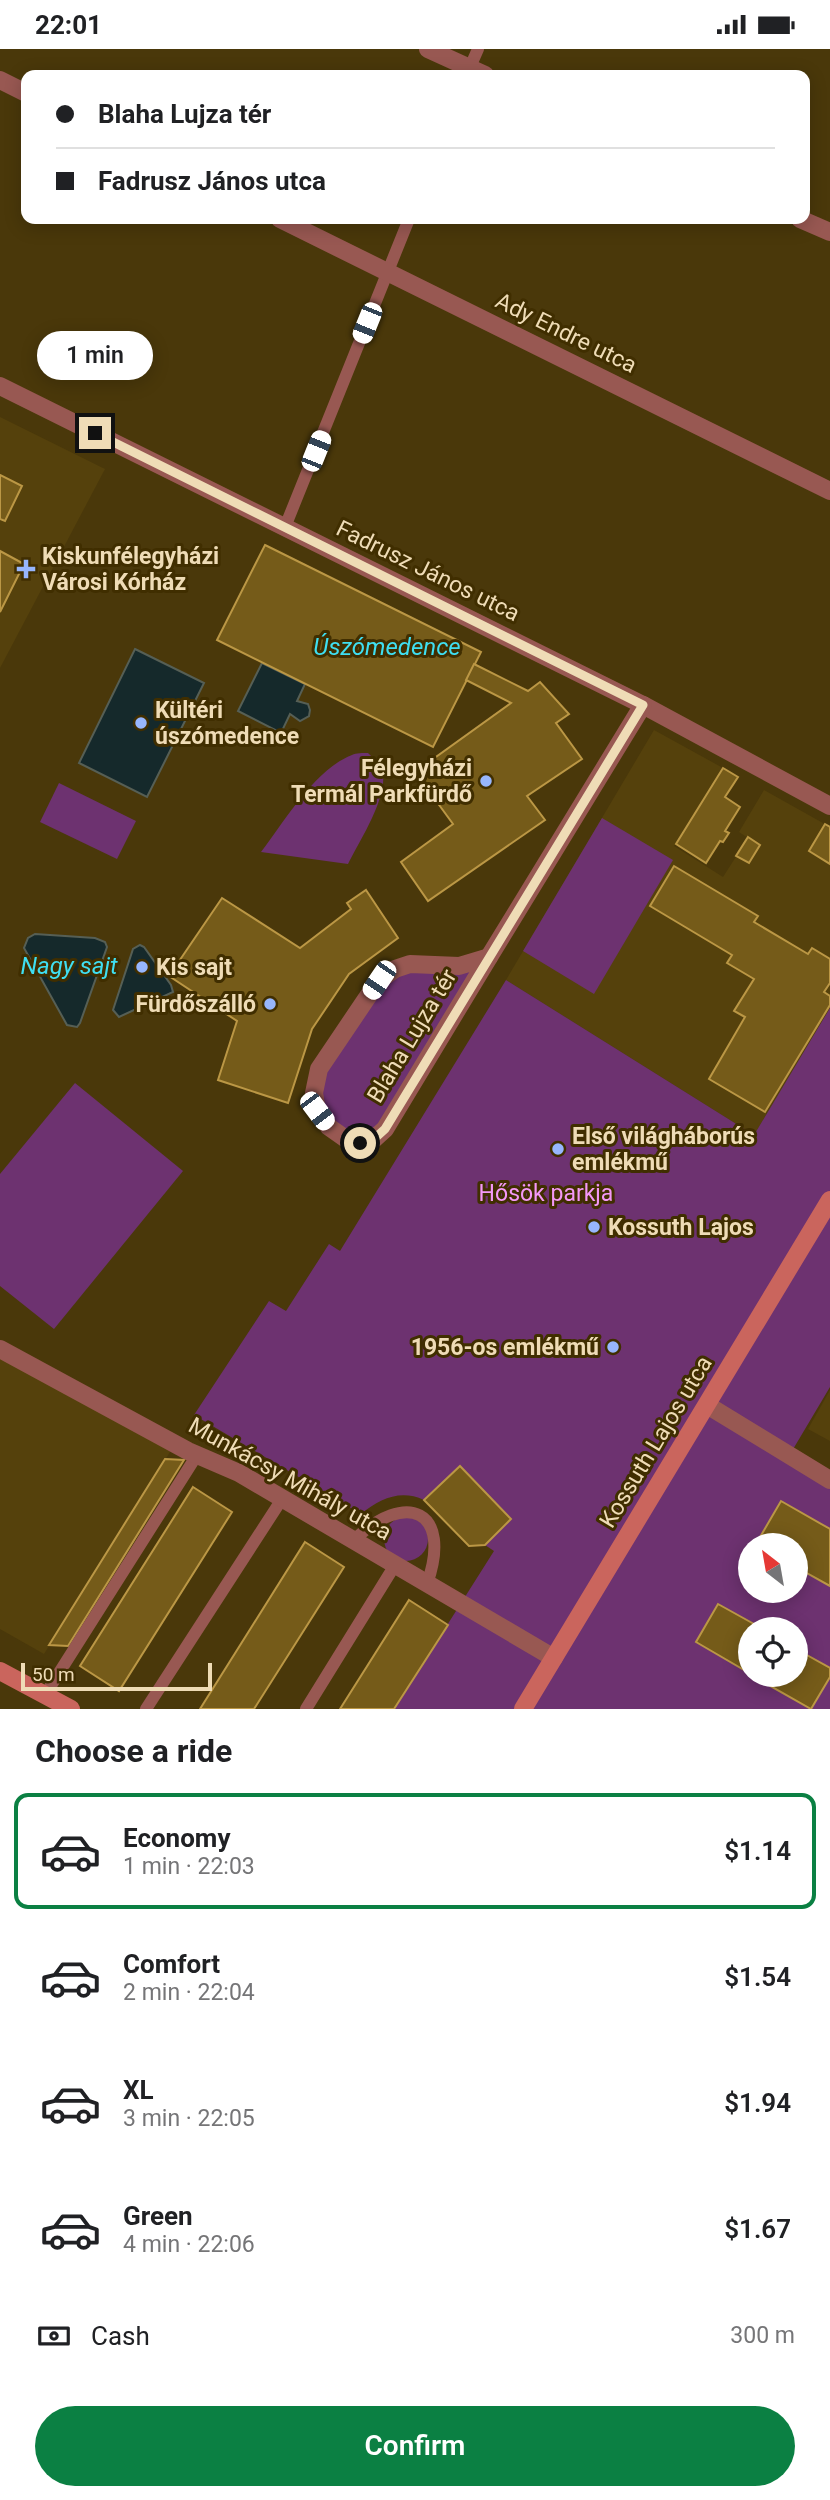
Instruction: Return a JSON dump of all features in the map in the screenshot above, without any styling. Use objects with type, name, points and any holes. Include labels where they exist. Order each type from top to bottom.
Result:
[{"type":"street","points":[[428,49],[468,70]]},
{"type":"street","points":[[0,80],[21,90]]},
{"type":"street","points":[[810,223],[830,232]]},
{"type":"street","name":"Ady Endre utca","points":[[290,224],[830,491]]},
{"type":"street","name":"Fadrusz János utca","points":[[0,386],[643,705],[830,806]]},
{"type":"street","name":"Blaha Lujza tér","points":[[489,957],[458,966],[410,964],[395,969],[379,980],[318,1069],[314,1093],[317,1111],[330,1127],[346,1139],[360,1143],[374,1139],[385,1129],[643,705]]},
{"type":"street","name":"Kossuth Lajos utca","points":[[523,1709],[830,1201]]},
{"type":"street","name":"Munkácsy Mihály utca","points":[[0,1349],[193,1453],[239,1473],[554,1658]]},
{"type":"street","points":[[706,1405],[830,1480]]},
{"type":"street","points":[[0,1671],[71,1709]]},
{"type":"lane","points":[[474,70],[478,49]]},
{"type":"lane","points":[[285,527],[407,224]]},
{"type":"lane","points":[[45,1695],[193,1453]]},
{"type":"lane","points":[[146,1709],[282,1499]]},
{"type":"lane","points":[[353,1541],[377,1520],[387,1515],[406,1510],[417,1514],[432,1527],[435,1536],[433,1566],[426,1584]]},
{"type":"lane","points":[[306,1709],[395,1565]]},
{"type":"shaded area","name":"Kiskunfélegyházi Városi Kórház","points":[[0,417],[105,469],[0,668]]},
{"type":"shaded area","points":[[654,730],[723,768],[674,846],[723,877],[748,838],[739,832],[764,790],[830,827],[830,1008],[754,1135],[506,980]]},
{"type":"shaded area","points":[[0,1349],[175,1444],[44,1654],[0,1629]]},
{"type":"shaded area","points":[[830,1390],[830,1441],[808,1429]]},
{"type":"green space","points":[[368,753],[380,765],[382,787],[373,815],[348,864],[261,852],[301,797],[325,772],[352,755]]},
{"type":"green space","points":[[59,783],[136,821],[117,859],[40,822]]},
{"type":"green space","points":[[602,818],[673,860],[594,994],[523,951]]},
{"type":"green space","points":[[476,963],[385,1128],[359,1143],[318,1111],[319,1069],[395,969]]},
{"type":"green space","name":"Hősök parkja","points":[[506,980],[754,1135],[830,1008],[830,1387],[789,1456],[830,1481],[830,1709],[394,1709],[494,1551],[485,1545],[511,1519],[460,1466],[424,1500],[407,1495],[391,1497],[361,1514],[194,1415],[269,1301],[286,1311],[329,1244],[340,1251]]},
{"type":"green space","points":[[75,1083],[183,1171],[54,1329],[0,1286],[0,1174]]},
{"type":"green space","points":[[406,1517],[422,1523],[428,1539],[422,1555],[406,1561],[390,1555],[384,1539],[390,1523]]},
{"type":"water","name":"Kültéri úszómedence","points":[[135,649],[204,683],[147,797],[79,763]]},
{"type":"water","points":[[262,663],[305,684],[297,701],[308,704],[309,716],[300,721],[290,714],[281,733],[238,711]]},
{"type":"water","name":"Nagy sajt","points":[[35,934],[95,938],[105,942],[107,947],[77,1027],[67,1025],[24,948],[28,938]]},
{"type":"water","name":"Kis sajt","points":[[140,945],[171,985],[173,992],[119,1017],[113,1010],[133,949]]},
{"type":"building","points":[[0,475],[22,486],[5,521],[0,519]]},
{"type":"building","points":[[265,545],[481,652],[433,747],[217,640]]},
{"type":"building","points":[[0,551],[24,564],[0,612]]},
{"type":"building","name":"Félegyházi Termál Parkfürdő","points":[[474,664],[528,691],[540,682],[569,714],[556,723],[582,759],[527,796],[545,820],[428,901],[401,862],[453,824],[415,772],[511,703],[466,680]]},
{"type":"building","points":[[723,768],[738,777],[725,797],[740,807],[725,831],[729,833],[723,842],[720,841],[706,863],[676,844]]},
{"type":"building","points":[[825,824],[830,827],[830,864],[809,851]]},
{"type":"building","points":[[748,837],[760,845],[749,863],[736,856]]},
{"type":"building","points":[[674,866],[758,916],[754,922],[808,954],[812,948],[830,959],[830,983],[824,992],[830,996],[830,1005],[765,1112],[709,1079],[745,1017],[734,1011],[754,979],[727,963],[732,955],[650,906]]},
{"type":"building","name":"Fürdőszálló","points":[[366,890],[398,938],[349,974],[312,1029],[288,1103],[218,1080],[237,1021],[169,976],[222,898],[300,948],[351,909],[347,903]]},
{"type":"building","points":[[165,1459],[184,1460],[68,1646],[49,1645]]},
{"type":"building","points":[[460,1466],[511,1519],[485,1545],[469,1546],[424,1500]]},
{"type":"building","points":[[193,1487],[232,1512],[119,1691],[80,1666]]},
{"type":"building","points":[[781,1501],[830,1529],[830,1586],[808,1574],[808,1533],[762,1533]]},
{"type":"building","points":[[305,1542],[344,1567],[254,1709],[200,1709]]},
{"type":"building","points":[[409,1600],[448,1625],[394,1709],[340,1709]]},
{"type":"building","points":[[718,1604],[741,1617],[738,1617],[738,1666],[696,1642]]},
{"type":"building","points":[[808,1656],[830,1668],[830,1677],[811,1709],[772,1687],[808,1687]]},
{"type":"place","name":"Kiskunfélegyházi Városi Kórház","points":[[26,569]]},
{"type":"place","name":"Kültéri úszómedence","points":[[141,723]]},
{"type":"place","name":"Félegyházi Termál Parkfürdő","points":[[486,781]]},
{"type":"place","name":"Kis sajt","points":[[142,967]]},
{"type":"place","name":"Fürdőszálló","points":[[270,1004]]},
{"type":"place","name":"Első világháborús emlékmű","points":[[558,1149]]},
{"type":"place","name":"Kossuth Lajos","points":[[594,1227]]},
{"type":"place","name":"1956-os emlékmű","points":[[613,1347]]},
{"type":"route","points":[[95,433],[643,705],[385,1129],[374,1139],[360,1143]]},
{"type":"water label","name":"Úszómedence","points":[[387,647]]}]
